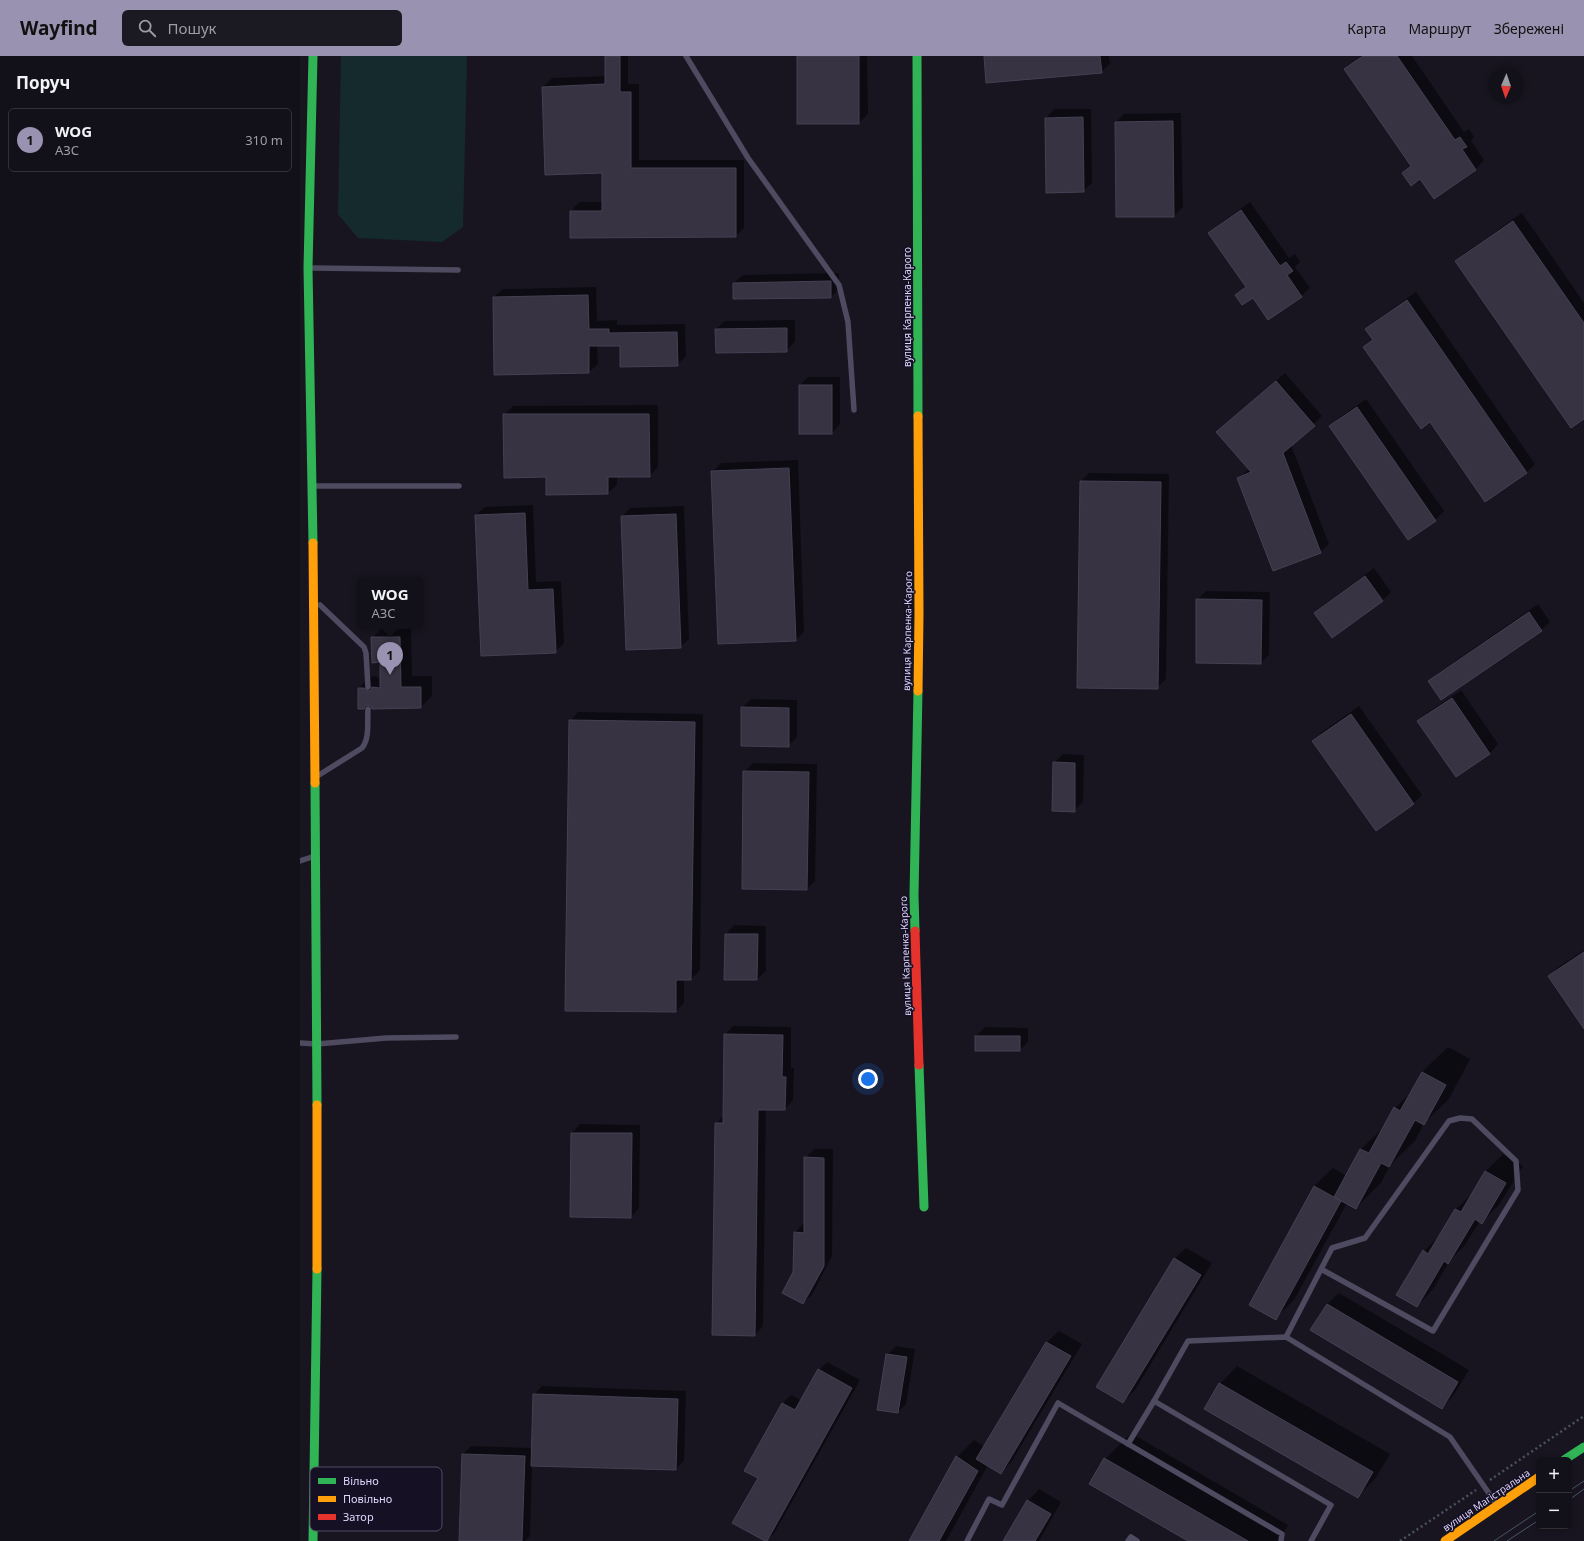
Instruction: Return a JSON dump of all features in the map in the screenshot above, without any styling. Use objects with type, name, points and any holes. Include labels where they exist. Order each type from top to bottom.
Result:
[{"type":"main road","points":[[313,56],[308,268],[314,600],[314,728],[316,777],[317,1286],[314,1467]]},
{"type":"main road","name":"вулиця Карпенка-Карого","points":[[917,56],[919,616],[914,894],[924,1207]]},
{"type":"main road","points":[[1569,1457],[1584,1447]]},
{"type":"main road","name":"вулиця Магістральна","points":[[1445,1541],[1536,1479]]},
{"type":"main road","points":[[313,1531],[313,1541]]},
{"type":"lane","points":[[686,56],[748,158],[840,285],[848,322],[854,410]]},
{"type":"lane","points":[[308,268],[458,270]]},
{"type":"lane","points":[[312,486],[459,486]]},
{"type":"lane","points":[[314,600],[364,647],[366,653],[368,687]]},
{"type":"lane","points":[[316,777],[362,748],[367,737],[368,709]]},
{"type":"lane","points":[[300,861],[316,856]]},
{"type":"lane","points":[[300,1043],[317,1044],[386,1038],[456,1037]]},
{"type":"lane","points":[[1286,1337],[1321,1269],[1332,1248],[1365,1238],[1449,1121],[1460,1118],[1472,1119],[1516,1161],[1518,1190],[1433,1331],[1321,1269]]},
{"type":"lane","points":[[1128,1444],[1188,1341],[1286,1337],[1450,1438],[1498,1505]]},
{"type":"lane","points":[[1154,1401],[1331,1505],[1311,1541]]},
{"type":"lane","points":[[967,1541],[989,1499],[1002,1505],[1058,1403],[1282,1534],[1281,1541]]},
{"type":"lane","points":[[1128,1541],[1130,1537],[1137,1541]]},
{"type":"path","points":[[1400,1541],[1584,1416]]},
{"type":"green space","points":[[341,56],[467,56],[463,227],[442,242],[358,238],[338,214]]},
{"type":"building","points":[[605,56],[620,56],[620,92],[631,92],[631,168],[736,168],[736,237],[570,238],[570,211],[602,211],[602,173],[545,175],[542,87],[605,84]]},
{"type":"building","points":[[797,56],[859,56],[859,124],[797,124]]},
{"type":"building","points":[[984,56],[1100,56],[1102,73],[986,83]]},
{"type":"building","points":[[1363,56],[1397,56],[1455,140],[1460,137],[1467,147],[1462,149],[1476,170],[1434,199],[1420,179],[1411,186],[1402,173],[1411,166],[1344,69]]},
{"type":"building","points":[[1083,117],[1084,192],[1046,193],[1045,118]]},
{"type":"building","points":[[1173,121],[1174,217],[1116,217],[1115,122]]},
{"type":"building","points":[[1241,210],[1280,266],[1286,262],[1293,271],[1287,275],[1302,297],[1268,320],[1253,298],[1242,305],[1235,295],[1246,287],[1208,233]]},
{"type":"building","points":[[1513,221],[1584,323],[1584,419],[1571,428],[1455,261]]},
{"type":"building","points":[[831,281],[831,298],[733,299],[733,283]]},
{"type":"building","points":[[588,295],[589,329],[609,329],[609,333],[677,332],[678,366],[620,367],[620,346],[589,346],[589,373],[494,375],[493,297]]},
{"type":"building","points":[[1407,300],[1527,473],[1485,502],[1430,422],[1421,429],[1363,347],[1373,340],[1365,329]]},
{"type":"building","points":[[787,328],[787,352],[716,353],[715,329]]},
{"type":"building","points":[[1276,381],[1315,426],[1283,453],[1321,553],[1273,571],[1237,478],[1251,472],[1216,432]]},
{"type":"building","points":[[799,385],[832,385],[832,434],[799,434]]},
{"type":"building","points":[[1357,407],[1436,521],[1408,540],[1329,426]]},
{"type":"building","points":[[503,414],[649,414],[650,477],[608,477],[608,494],[546,495],[546,477],[504,478]]},
{"type":"building","points":[[789,468],[796,641],[718,644],[711,471]]},
{"type":"building","points":[[1080,481],[1161,482],[1158,689],[1077,688]]},
{"type":"building","points":[[525,513],[528,590],[553,589],[556,653],[481,656],[475,515]]},
{"type":"building","points":[[676,514],[681,648],[626,650],[621,516]]},
{"type":"building","points":[[1365,576],[1383,601],[1332,638],[1314,613]]},
{"type":"building","points":[[1196,599],[1262,600],[1261,664],[1196,663]]},
{"type":"building","points":[[1529,612],[1542,631],[1441,700],[1428,681]]},
{"type":"building","points":[[371,637],[400,637],[401,687],[421,687],[421,708],[372,709],[371,706],[368,705],[365,706],[364,709],[358,709],[358,688],[364,688],[368,691],[371,690],[372,687],[380,688],[380,662],[372,663]]},
{"type":"building","points":[[1452,698],[1490,754],[1456,777],[1417,721]]},
{"type":"building","points":[[741,707],[789,708],[789,747],[741,746]]},
{"type":"building","points":[[1351,714],[1414,804],[1376,831],[1312,741]]},
{"type":"building","points":[[569,720],[695,722],[691,980],[676,980],[676,1012],[565,1011]]},
{"type":"building","points":[[1053,762],[1075,763],[1075,812],[1052,811]]},
{"type":"building","points":[[743,771],[809,772],[807,890],[742,889]]},
{"type":"building","points":[[725,934],[758,934],[757,980],[724,980]]},
{"type":"building","points":[[1584,952],[1584,1029],[1548,976]]},
{"type":"building","points":[[724,1034],[783,1035],[782,1077],[786,1077],[785,1110],[758,1110],[755,1336],[712,1335],[715,1123],[723,1123]]},
{"type":"building","points":[[975,1036],[1020,1036],[1020,1051],[975,1051]]},
{"type":"building","points":[[1422,1072],[1446,1085],[1424,1125],[1415,1120],[1389,1167],[1381,1163],[1356,1209],[1334,1197],[1360,1149],[1369,1153],[1394,1107],[1400,1111]]},
{"type":"building","points":[[571,1133],[632,1133],[631,1218],[570,1217]]},
{"type":"building","points":[[804,1157],[824,1158],[824,1266],[803,1304],[782,1293],[793,1272],[794,1232],[804,1233]]},
{"type":"building","points":[[1485,1171],[1506,1183],[1482,1224],[1475,1219],[1448,1264],[1444,1261],[1417,1307],[1396,1295],[1423,1250],[1428,1254],[1455,1209],[1461,1212]]},
{"type":"building","points":[[1314,1186],[1341,1201],[1276,1320],[1249,1305]]},
{"type":"building","points":[[1174,1258],[1201,1275],[1123,1403],[1096,1387]]},
{"type":"building","points":[[1327,1304],[1458,1382],[1442,1409],[1310,1330]]},
{"type":"building","points":[[1046,1342],[1071,1356],[1001,1474],[976,1459]]},
{"type":"building","points":[[886,1354],[907,1357],[898,1413],[877,1410]]},
{"type":"building","points":[[818,1369],[852,1388],[767,1541],[765,1541],[732,1523],[758,1478],[744,1471],[782,1403],[795,1410]]},
{"type":"building","points":[[1219,1383],[1373,1472],[1358,1498],[1204,1409]]},
{"type":"building","points":[[533,1394],[678,1399],[676,1470],[531,1466]]},
{"type":"building","points":[[462,1454],[525,1456],[522,1541],[459,1541]]},
{"type":"building","points":[[956,1456],[978,1471],[939,1541],[909,1541]]},
{"type":"building","points":[[1104,1458],[1248,1541],[1188,1541],[1089,1484]]},
{"type":"building","points":[[1027,1500],[1051,1514],[1035,1541],[1003,1541]]},
{"type":"tram line","points":[[1572,1489],[1584,1481]]},
{"type":"tram line","points":[[1572,1498],[1584,1489]]},
{"type":"tram line","points":[[1494,1541],[1536,1513]]},
{"type":"tram line","points":[[1507,1541],[1536,1522]]},
{"type":"traffic: fast","points":[[313,56],[308,268],[313,543]]},
{"type":"traffic: fast","points":[[917,56],[918,416]]},
{"type":"traffic: fast","points":[[915,931],[914,895],[918,691]]},
{"type":"traffic: fast","points":[[315,783],[317,1105]]},
{"type":"traffic: fast","points":[[919,1065],[924,1207]]},
{"type":"traffic: fast","points":[[314,1467],[317,1269]]},
{"type":"traffic: fast","points":[[1569,1457],[1584,1447]]},
{"type":"traffic: fast","points":[[313,1531],[313,1541]]},
{"type":"traffic: slow","points":[[918,416],[918,691]]},
{"type":"traffic: slow","points":[[313,543],[315,783]]},
{"type":"traffic: slow","points":[[317,1105],[317,1269]]},
{"type":"traffic: slow","points":[[1445,1541],[1536,1479]]},
{"type":"traffic: jam","points":[[915,931],[919,1065]]},
{"type":"place","name":"WOG","points":[[390,675]]}]
